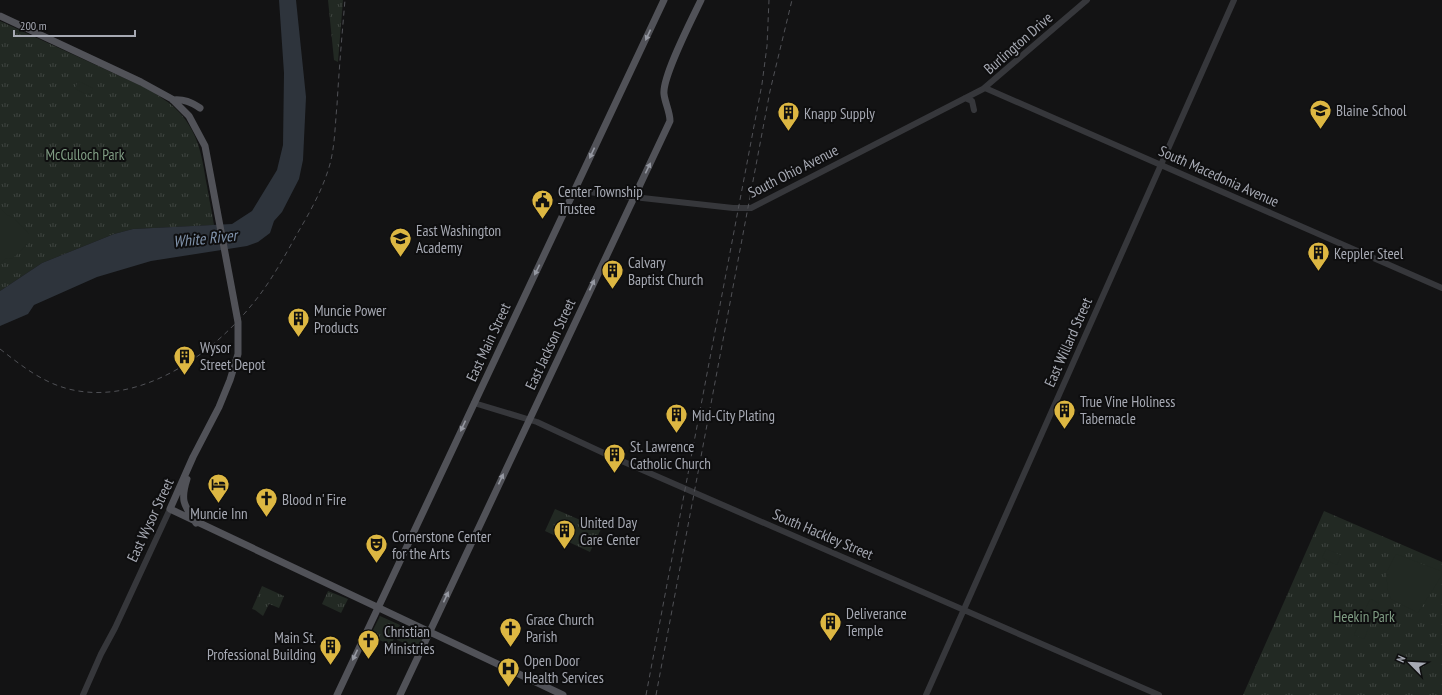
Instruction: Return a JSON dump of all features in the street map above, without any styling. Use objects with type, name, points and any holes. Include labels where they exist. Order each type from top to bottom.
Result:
[{"type":"main road","name":"East Main Street","points":[[337,695],[664,0]]},
{"type":"main road","name":"East Jackson Street","points":[[400,695],[670,121],[664,94],[664,87],[668,73],[701,0]]},
{"type":"main road","points":[[0,16],[141,82],[173,100],[183,99],[200,108]]},
{"type":"main road","name":"East Wysor Street","points":[[170,509],[230,380],[238,354],[238,322],[207,154],[202,139],[189,116],[173,100]]},
{"type":"main road","points":[[190,465],[184,490],[184,502],[186,508],[196,523]]},
{"type":"main road","points":[[170,509],[196,523],[563,695]]},
{"type":"street","name":"Burlington Drive","points":[[984,88],[1087,0]]},
{"type":"street","name":"East Willard Street","points":[[926,695],[1234,0]]},
{"type":"street","name":"South Ohio Avenue","points":[[575,189],[588,192],[725,207],[751,208],[984,88]]},
{"type":"street","name":"South Macedonia Avenue","points":[[984,88],[1442,288]]},
{"type":"street","points":[[965,98],[972,101],[974,110]]},
{"type":"street","name":"South Hackley Street","points":[[474,403],[529,419],[1158,695]]},
{"type":"street","name":"East Wysor Street","points":[[83,695],[170,509]]},
{"type":"green space","points":[[328,0],[343,0],[338,62],[334,60]]},
{"type":"green space","name":"McCulloch Park","points":[[0,21],[148,89],[176,109],[192,130],[199,148],[214,225],[133,229],[114,234],[42,263],[0,291]]},
{"type":"green space","points":[[78,81],[93,88],[90,96],[75,89]]},
{"type":"green space","points":[[0,208],[7,215],[14,218],[29,234],[29,243],[13,258],[5,259],[0,264]]},
{"type":"green space","points":[[555,509],[601,529],[590,552],[545,531]]},
{"type":"green space","name":"Heekin Park","points":[[1324,511],[1442,562],[1442,695],[1243,695]]},
{"type":"green space","points":[[1326,549],[1341,555],[1337,565],[1322,558]]},
{"type":"green space","points":[[1396,554],[1441,571],[1442,575],[1418,613],[1391,599],[1388,591],[1386,573]]},
{"type":"green space","points":[[262,586],[284,596],[279,608],[269,604],[263,616],[252,609]]},
{"type":"green space","points":[[328,591],[348,599],[341,613],[322,604]]},
{"type":"green space","points":[[1370,599],[1379,603],[1364,639],[1354,635]]},
{"type":"green space","points":[[380,616],[400,625],[391,645],[370,636]]},
{"type":"green space","points":[[403,627],[421,635],[423,638],[417,650],[416,648],[397,640]]},
{"type":"water","name":"White River","points":[[279,0],[296,0],[306,97],[303,160],[299,179],[282,212],[274,221],[270,233],[258,242],[247,246],[151,261],[97,277],[34,305],[28,314],[0,326],[0,291],[42,263],[114,234],[133,229],[232,224],[252,211],[277,170],[283,145],[284,73]]},
{"type":"railway","points":[[0,349],[43,379],[73,390],[98,393],[123,390],[148,383],[171,372],[194,359],[233,325],[257,299],[275,272],[311,209],[327,173],[332,157],[334,142],[345,0]]},
{"type":"railway","points":[[646,695],[762,84],[767,46],[769,0]]},
{"type":"railway","points":[[656,695],[770,91],[792,0]]},
{"type":"place","name":"Blaine School","points":[[1320,130]]},
{"type":"place","name":"Knapp Supply","points":[[789,132]]},
{"type":"place","name":"Center Township Trustee","points":[[543,220]]},
{"type":"place","name":"East Washington Academy","points":[[401,258]]},
{"type":"place","name":"Keppler Steel","points":[[1319,272]]},
{"type":"place","name":"Calvary Baptist Church","points":[[613,290]]},
{"type":"place","name":"Muncie Power Products","points":[[298,338]]},
{"type":"place","name":"Wysor Street Depot","points":[[185,376]]},
{"type":"place","name":"True Vine Holiness Tabernacle","points":[[1065,430]]},
{"type":"place","name":"Mid-City Plating","points":[[677,434]]},
{"type":"place","name":"St. Lawrence Catholic Church","points":[[615,474]]},
{"type":"place","name":"Muncie Inn","points":[[219,504]]},
{"type":"place","name":"Blood n' Fire","points":[[267,518]]},
{"type":"place","name":"United Day Care Center","points":[[565,550]]},
{"type":"place","name":"Cornerstone Center for the Arts","points":[[377,564]]},
{"type":"place","name":"Deliverance Temple","points":[[830,642]]},
{"type":"place","name":"Grace Church Parish","points":[[511,648]]},
{"type":"place","name":"Christian Ministries","points":[[368,660]]},
{"type":"place","name":"Main St. Professional Building","points":[[331,666]]},
{"type":"place","name":"Open Door Health Services","points":[[509,688]]}]
